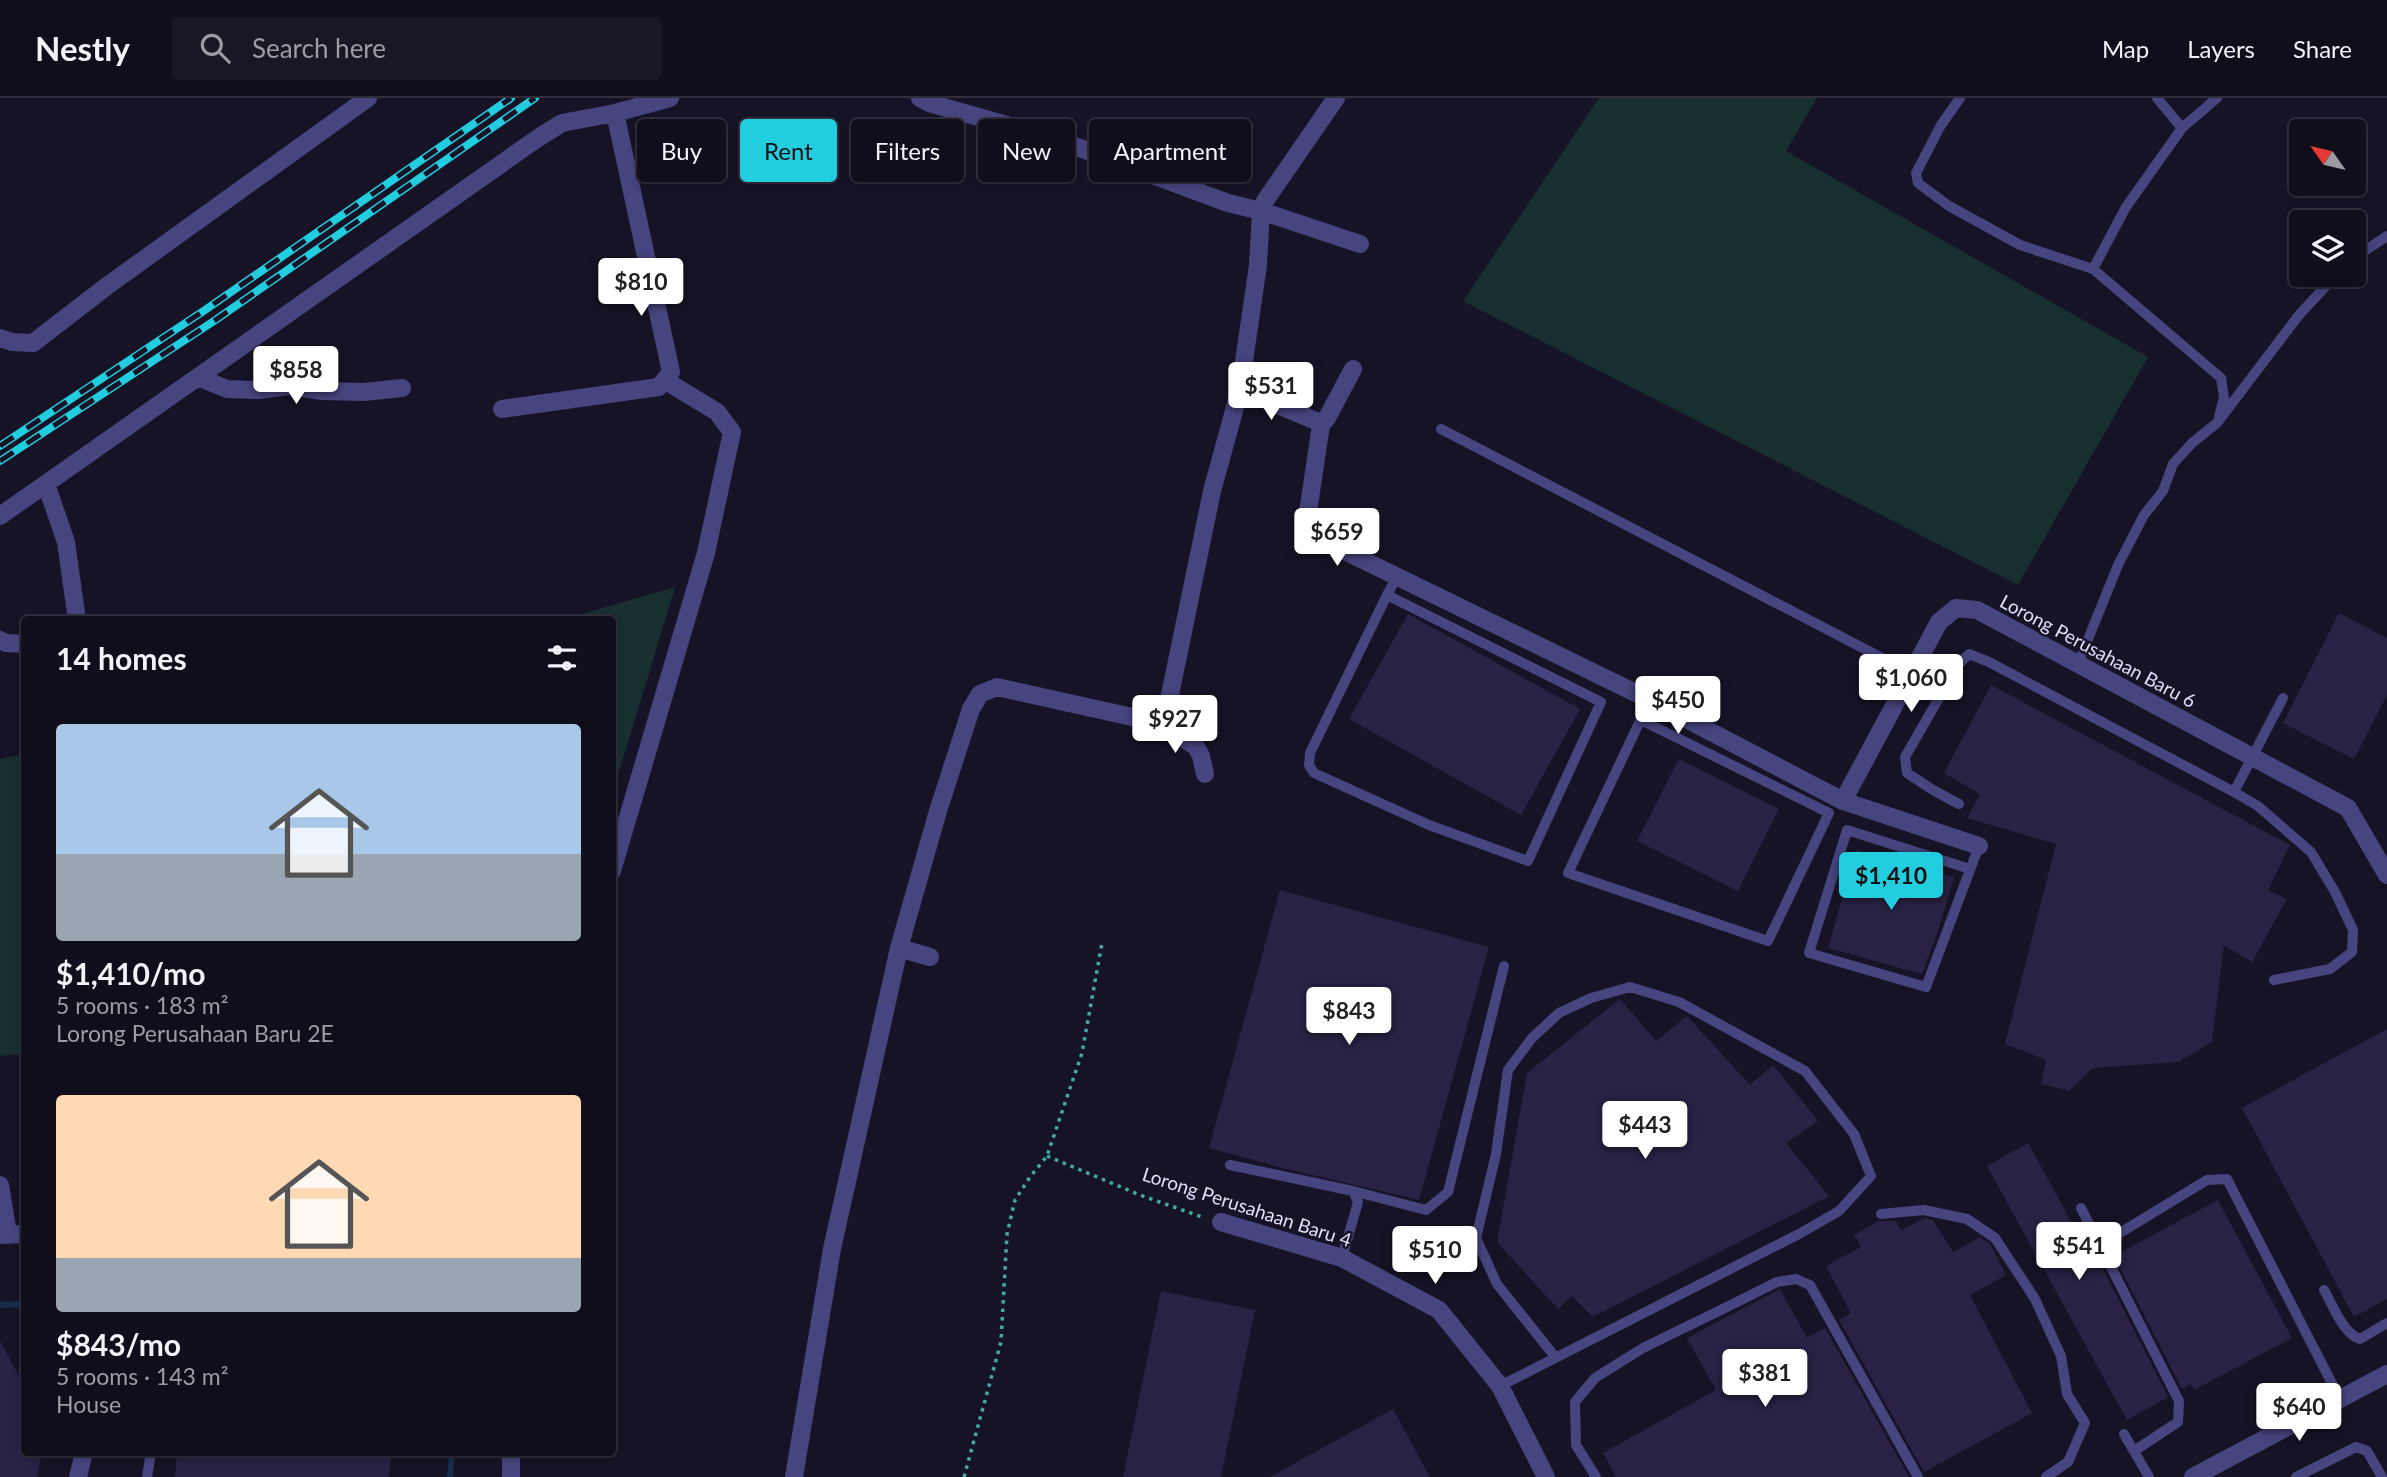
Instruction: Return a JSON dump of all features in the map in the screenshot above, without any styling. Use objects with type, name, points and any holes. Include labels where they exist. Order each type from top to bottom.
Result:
[{"type":"street","points":[[0,338],[12,342],[33,342],[368,98]]},
{"type":"street","points":[[0,516],[562,123],[615,113],[670,98]]},
{"type":"street","points":[[920,98],[929,103],[1053,138],[1228,203],[1261,211],[1360,244]]},
{"type":"street","points":[[1164,724],[1212,491],[1240,388],[1258,265],[1261,211],[1265,201],[1336,98]]},
{"type":"street","points":[[502,409],[659,387],[671,372],[615,113]]},
{"type":"street","points":[[1353,369],[1321,425],[1308,512],[1309,526],[1322,540],[1650,700],[1843,801],[1979,846]]},
{"type":"street","points":[[198,377],[227,389],[259,390],[289,386],[322,391],[364,392],[402,388]]},
{"type":"street","points":[[616,857],[706,553],[732,432],[717,412],[666,381]]},
{"type":"street","points":[[1240,388],[1321,425]]},
{"type":"street","points":[[46,484],[66,542],[76,616]]},
{"type":"street","name":"Lorong Perusahaan Baru 6","points":[[1843,801],[1939,622],[1956,608],[1977,610],[2348,808],[2387,875]]},
{"type":"street","points":[[0,640],[21,644]]},
{"type":"street","points":[[794,1477],[832,1248],[899,948],[938,811],[971,709],[979,694],[997,687],[1164,724],[1196,747],[1205,774]]},
{"type":"street","points":[[899,948],[930,957]]},
{"type":"street","points":[[0,1185],[11,1234]]},
{"type":"street","name":"Lorong Perusahaan Baru 4","points":[[1221,1223],[1342,1258],[1439,1310],[1500,1386],[1546,1477]]},
{"type":"street","points":[[2193,1477],[2387,1374]]},
{"type":"street","points":[[78,1477],[83,1456]]},
{"type":"street","points":[[511,1456],[511,1477]]},
{"type":"lane","points":[[1960,98],[1941,125],[1916,173],[1918,183],[1949,206],[2020,245],[2093,269],[2221,378],[2224,398],[2217,423]]},
{"type":"lane","points":[[2157,98],[2182,128]]},
{"type":"lane","points":[[2093,269],[2126,207],[2182,128],[2217,98]]},
{"type":"lane","points":[[2366,250],[2387,236]]},
{"type":"lane","points":[[2078,664],[2118,565],[2144,515],[2162,491],[2173,464],[2192,443],[2217,423],[2299,316],[2325,287]]},
{"type":"lane","points":[[1441,429],[1911,673]]},
{"type":"lane","points":[[1387,596],[1601,702],[1528,861],[1429,825],[1314,773],[1309,765],[1310,753],[1387,596],[1397,577]]},
{"type":"lane","points":[[1959,804],[1907,773],[1905,757],[1958,665],[1969,654],[1989,662],[2234,792],[2258,806],[2311,852],[2353,930],[2352,952],[2330,969],[2274,980]]},
{"type":"lane","points":[[2234,792],[2284,698]]},
{"type":"lane","points":[[1641,720],[1829,813],[1768,941],[1568,873],[1650,700]]},
{"type":"lane","points":[[1970,869],[1847,830],[1809,953],[1926,987],[1979,846]]},
{"type":"lane","points":[[1230,1165],[1353,1191],[1426,1210],[1448,1192],[1504,966]]},
{"type":"lane","points":[[1500,1386],[1839,1212],[1871,1176],[1854,1134],[1805,1071],[1679,1002],[1630,987],[1591,998],[1559,1013],[1532,1038],[1508,1070],[1496,1154],[1476,1238],[1497,1284],[1556,1357]]},
{"type":"lane","points":[[2100,1245],[2207,1180],[2227,1179],[2340,1399]]},
{"type":"lane","points":[[1342,1258],[1358,1202],[1353,1191]]},
{"type":"lane","points":[[2081,1208],[2179,1401],[2178,1422],[2134,1451]]},
{"type":"lane","points":[[1881,1214],[1924,1210],[1966,1219],[1995,1238],[2035,1299],[2061,1356],[2067,1394],[2085,1423],[2067,1462],[2046,1477]]},
{"type":"lane","points":[[1597,1477],[1576,1445],[1574,1402],[1595,1378],[1643,1348],[1777,1282],[1796,1279],[1810,1286],[1918,1477]]},
{"type":"lane","points":[[2324,1290],[2346,1328],[2355,1338],[2360,1339],[2387,1324]]},
{"type":"lane","points":[[2124,1434],[2149,1477]]},
{"type":"lane","points":[[2296,1477],[2356,1447],[2367,1451],[2382,1477]]},
{"type":"lane","points":[[147,1477],[150,1456]]},
{"type":"path","points":[[964,1477],[1001,1342],[1007,1234],[1016,1200],[1047,1156],[1082,1053],[1102,943]]},
{"type":"path","name":"Lorong Perusahaan Baru 4","points":[[1047,1156],[1140,1195],[1221,1223]]},
{"type":"green space","points":[[1599,98],[1817,98],[1786,151],[2148,357],[2018,585],[1463,301]]},
{"type":"green space","points":[[675,587],[616,781],[616,616],[575,616]]},
{"type":"green space","points":[[21,755],[21,1054],[0,1056],[0,759]]},
{"type":"building","points":[[2339,613],[2387,638],[2387,695],[2354,759],[2283,723]]},
{"type":"building","points":[[1408,614],[1580,709],[1521,815],[1349,719]]},
{"type":"building","points":[[1991,685],[2290,845],[2268,890],[2287,899],[2252,962],[2224,945],[2212,1042],[2178,1062],[2093,1068],[2069,1091],[2041,1084],[2046,1060],[2005,1044],[2056,844],[1967,818],[1980,794],[1944,773]]},
{"type":"building","points":[[1679,759],[1779,809],[1738,891],[1637,841]]},
{"type":"building","points":[[1856,850],[1954,877],[1922,974],[1828,948]]},
{"type":"building","points":[[1280,890],[1489,947],[1419,1200],[1209,1148]]},
{"type":"building","points":[[1620,999],[1656,1041],[1687,1016],[1750,1085],[1773,1065],[1818,1121],[1786,1143],[1829,1196],[1593,1317],[1572,1296],[1558,1309],[1497,1242],[1527,1073]]},
{"type":"building","points":[[2387,1029],[2387,1299],[2354,1317],[2242,1108]]},
{"type":"building","points":[[2028,1143],[2096,1266],[2100,1263],[2168,1397],[2127,1420],[1987,1166]]},
{"type":"building","points":[[2218,1200],[2292,1338],[2194,1390],[2191,1384],[2182,1389],[2114,1256]]},
{"type":"building","points":[[1925,1218],[1933,1220],[1953,1252],[1980,1237],[1990,1244],[2006,1275],[1970,1295],[2032,1413],[1924,1472],[1839,1320],[1851,1313],[1826,1266],[1861,1247],[1854,1235],[1879,1221],[1896,1221],[1901,1230]]},
{"type":"building","points":[[1780,1289],[1807,1338],[1825,1328],[1909,1477],[1616,1477],[1603,1453],[1716,1390],[1687,1338]]},
{"type":"building","points":[[1161,1291],[1255,1310],[1221,1477],[1123,1477]]},
{"type":"building","points":[[0,1341],[21,1380],[21,1456],[41,1456],[37,1477],[0,1477]]},
{"type":"building","points":[[1393,1409],[1430,1477],[1270,1477]]},
{"type":"building","points":[[177,1456],[391,1456],[389,1477],[175,1477]]},
{"type":"waterway","points":[[0,1305],[21,1304]]},
{"type":"waterway","points":[[450,1477],[452,1456]]},
{"type":"railway","points":[[0,446],[205,310],[511,98]]},
{"type":"railway","points":[[0,461],[214,321],[535,98]]}]
